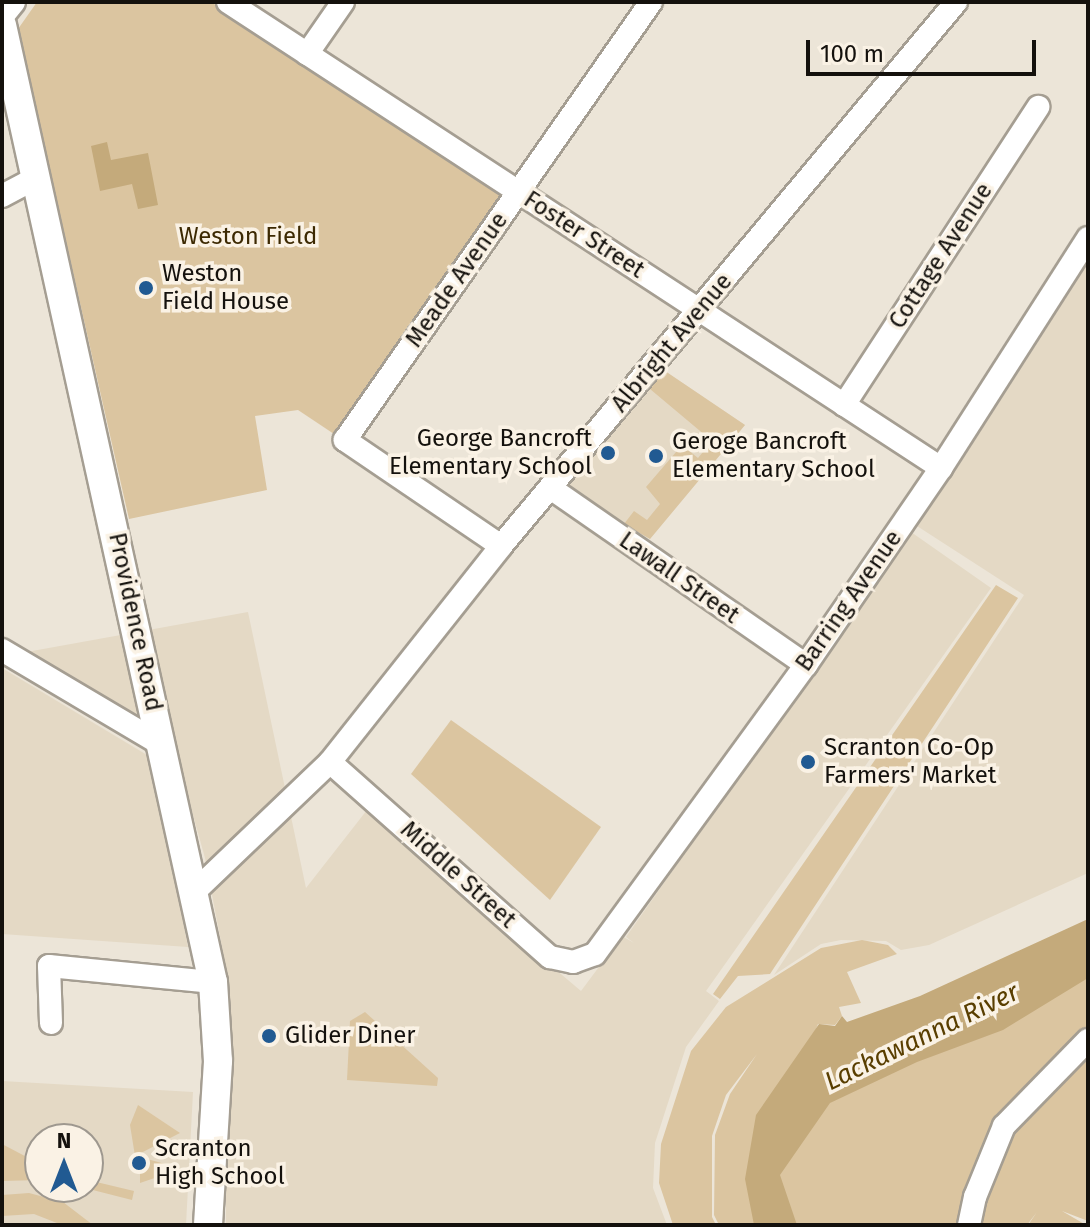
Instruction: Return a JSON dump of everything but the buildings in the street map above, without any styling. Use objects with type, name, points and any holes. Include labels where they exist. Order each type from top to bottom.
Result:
[{"type":"main road","name":"Providence Road","points":[[2,25],[213,982],[218,1061],[208,1225]]},
{"type":"street","points":[[2,17],[14,2]]},
{"type":"street","name":"Foster Street","points":[[228,2],[941,468]]},
{"type":"street","points":[[307,54],[343,2]]},
{"type":"street","name":"Meade Avenue","points":[[501,546],[345,440],[651,2]]},
{"type":"street","name":"Albright Avenue","points":[[192,894],[330,762],[501,546],[552,489],[956,2]]},
{"type":"street","name":"Cottage Avenue","points":[[844,405],[1038,107]]},
{"type":"street","points":[[2,196],[37,177]]},
{"type":"street","name":"Barring Avenue","points":[[595,954],[806,665],[941,468],[1088,238]]},
{"type":"street","name":"Lawall Street","points":[[552,489],[806,665]]},
{"type":"street","points":[[2,650],[162,745]]},
{"type":"street","name":"Middle Street","points":[[330,762],[550,957],[573,962],[595,954]]},
{"type":"street","points":[[51,1023],[49,966],[213,982]]},
{"type":"street","points":[[969,1225],[975,1197],[1004,1126],[1088,1040]]},
{"type":"shaded area","points":[[1088,260],[1088,873],[929,945],[901,950],[886,941],[841,940],[821,944],[774,975],[1024,595],[917,526]]},
{"type":"shaded area","name":"Geroge Bancroft Elementary School","points":[[665,371],[745,425],[650,539],[567,488]]},
{"type":"shaded area","points":[[911,532],[991,588],[706,991],[719,1001],[686,1047],[655,1143],[653,1188],[667,1225],[226,1225],[226,968],[205,858],[174,747],[21,653],[248,612],[306,888],[367,810],[581,991],[622,936],[634,943],[626,937]]},
{"type":"shaded area","points":[[2,668],[152,758],[188,947],[2,934]]},
{"type":"shaded area","name":"Scranton High School","points":[[2,1081],[193,1092],[186,1225],[2,1225]]},
{"type":"green space","name":"Weston Field","points":[[37,2],[211,2],[503,192],[337,436],[298,410],[255,416],[267,490],[129,519],[18,29]]},
{"type":"green space","points":[[665,371],[745,425],[650,539],[624,524],[634,511],[647,520],[660,504],[646,487],[682,445],[698,458],[712,441],[650,389]]},
{"type":"green space","points":[[996,585],[1018,598],[770,974],[738,976],[720,999],[713,994]]},
{"type":"green space","points":[[451,720],[601,827],[550,900],[411,774]]},
{"type":"green space","points":[[862,940],[888,945],[897,954],[847,972],[861,1003],[839,1007],[842,1016],[835,1025],[818,1024],[810,1044],[1088,974],[1088,1221],[1062,1211],[1086,1225],[1028,1225],[1037,1212],[1027,1225],[719,1225],[714,1215],[715,1135],[730,1094],[757,1054],[726,1095],[712,1136],[712,1217],[716,1225],[673,1225],[659,1183],[661,1144],[691,1051],[726,1007],[821,948]]},
{"type":"green space","points":[[365,1012],[438,1078],[437,1086],[347,1080],[350,1021]]},
{"type":"green space","points":[[138,1105],[180,1133],[135,1156],[130,1125]]},
{"type":"green space","points":[[2,1144],[24,1156],[24,1180],[2,1181]]},
{"type":"green space","points":[[140,1157],[176,1167],[178,1170],[140,1183]]},
{"type":"green space","points":[[104,1184],[134,1191],[132,1200],[104,1193]]},
{"type":"green space","points":[[24,1193],[24,1203],[64,1203],[93,1225],[62,1225],[34,1214],[2,1216],[2,1195]]},
{"type":"water","points":[[107,142],[111,160],[148,153],[158,205],[138,209],[132,184],[100,191],[91,146]]},
{"type":"water","name":"Lackawanna River","points":[[1088,919],[1088,978],[1003,1030],[917,1062],[830,1103],[780,1175],[797,1225],[754,1225],[745,1179],[756,1115],[819,1024],[835,1026],[842,1016],[847,1022],[920,996]]},
{"type":"place","name":"Weston Field House","points":[[146,288]]},
{"type":"place","name":"George Bancroft Elementary School","points":[[608,453]]},
{"type":"place","name":"Geroge Bancroft Elementary School","points":[[656,456]]},
{"type":"place","name":"Scranton Co-Op Farmers' Market","points":[[808,762]]},
{"type":"place","name":"Glider Diner","points":[[269,1036]]},
{"type":"place","name":"Scranton High School","points":[[139,1163]]}]
